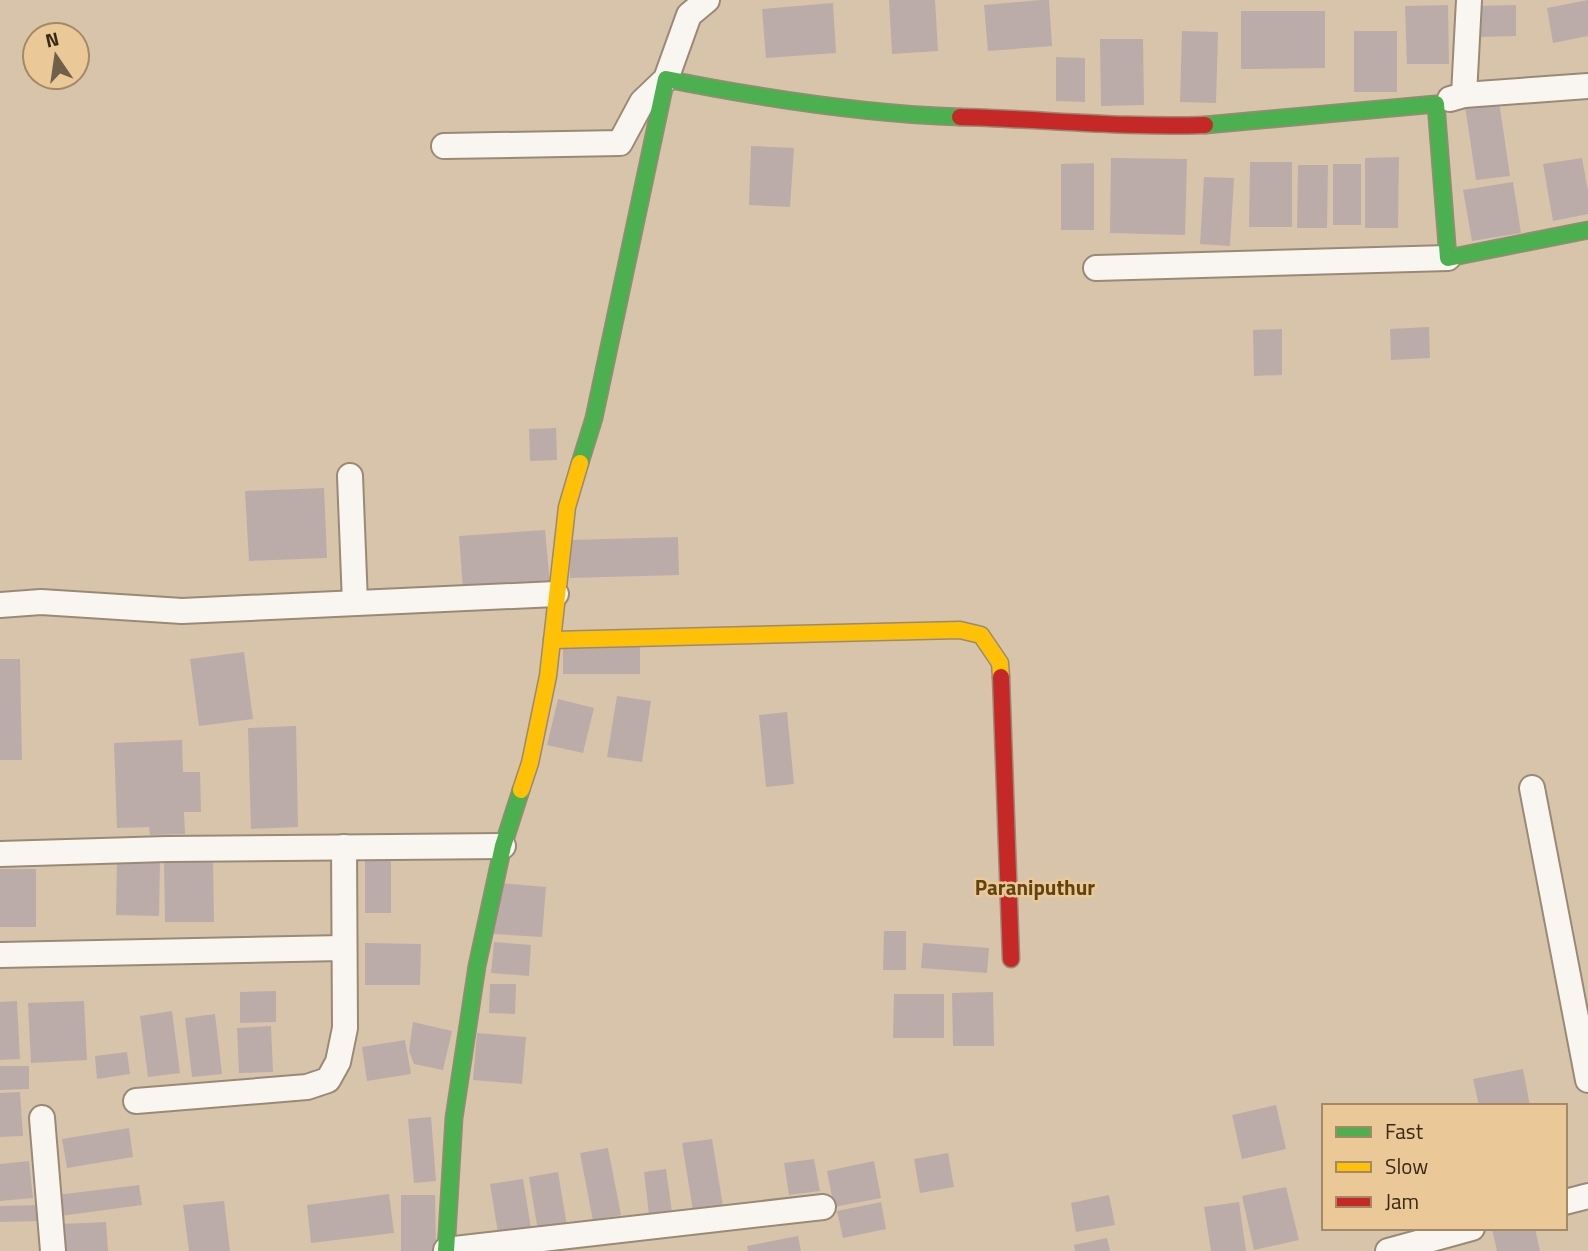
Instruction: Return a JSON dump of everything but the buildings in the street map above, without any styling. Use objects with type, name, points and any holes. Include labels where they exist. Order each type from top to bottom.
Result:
[{"type":"street","points":[[707,0],[689,15],[666,79],[594,418],[567,507],[548,676],[530,763],[503,846],[477,966],[454,1118],[446,1250],[823,1207]]},
{"type":"street","points":[[1464,95],[1469,0]]},
{"type":"street","points":[[666,79],[742,94],[923,116],[1028,119],[1143,127],[1213,125],[1436,104],[1464,95],[1588,86]]},
{"type":"street","points":[[444,146],[620,143],[642,102],[666,79]]},
{"type":"street","points":[[1436,104],[1448,258]]},
{"type":"street","points":[[1096,268],[1448,258],[1588,230]]},
{"type":"street","points":[[350,476],[355,603]]},
{"type":"street","points":[[0,605],[41,602],[182,611],[556,594]]},
{"type":"street","points":[[552,640],[960,630],[981,635],[1000,663],[1011,959]]},
{"type":"street","points":[[1532,788],[1588,1080]]},
{"type":"street","points":[[0,854],[167,849],[503,846]]},
{"type":"street","points":[[136,1101],[307,1087],[328,1080],[338,1062],[345,1028],[344,848]]},
{"type":"street","points":[[0,955],[343,948]]},
{"type":"street","points":[[42,1118],[53,1251]]},
{"type":"street","points":[[1567,1201],[1588,1196]]},
{"type":"street","points":[[1388,1251],[1465,1230]]},
{"type":"traffic: fast","points":[[580,463],[594,418],[666,79],[812,104],[960,117]]},
{"type":"traffic: fast","points":[[1205,125],[1436,104],[1448,258],[1588,230]]},
{"type":"traffic: fast","points":[[446,1251],[454,1118],[477,966],[503,846],[521,790]]},
{"type":"traffic: slow","points":[[521,790],[530,763],[548,676],[567,507],[580,463]]},
{"type":"traffic: slow","points":[[552,640],[960,630],[981,635],[1000,663],[1001,677]]},
{"type":"traffic: jam","points":[[960,117],[1205,125]]},
{"type":"traffic: jam","points":[[1001,677],[1011,959]]},
{"type":"district","name":"Paraniputhur","points":[[1035,887]]}]
